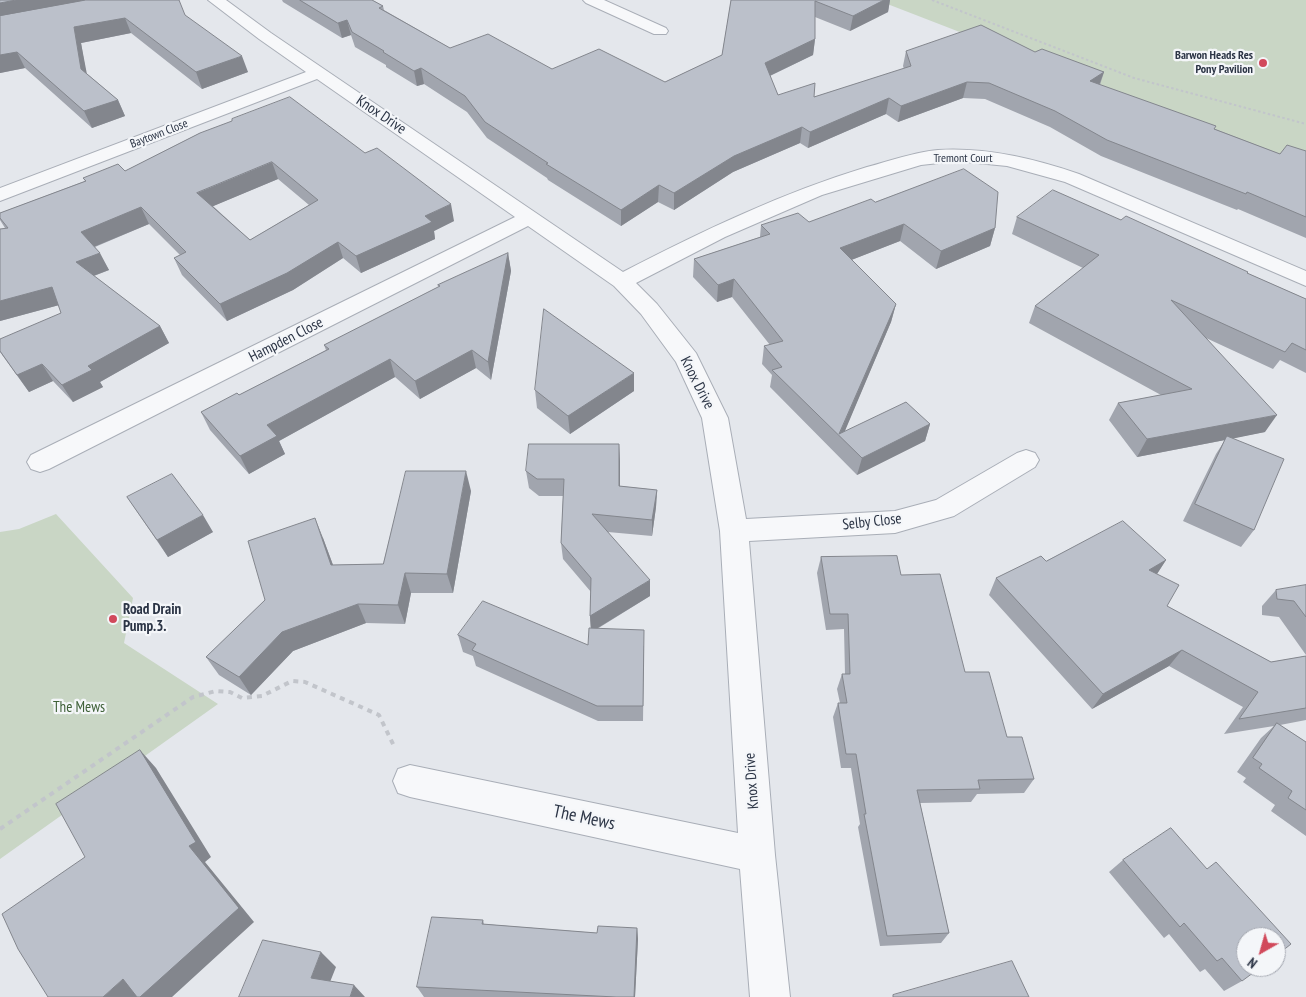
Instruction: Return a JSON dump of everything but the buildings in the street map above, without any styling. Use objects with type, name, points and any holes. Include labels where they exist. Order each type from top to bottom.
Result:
[{"type":"street","name":"Knox Drive","points":[[216,0],[318,73],[622,281],[649,310],[687,359],[714,418],[734,531],[757,855],[770,997]]},
{"type":"street","points":[[591,0],[660,31]]},
{"type":"street","name":"Baytown Close","points":[[0,195],[318,73]]},
{"type":"street","name":"Tremont Court","points":[[622,281],[714,233],[798,198],[858,176],[937,156],[1005,159],[1036,165],[1072,178],[1306,279]]},
{"type":"street","name":"Hampden Close","points":[[40,462],[531,217]]},
{"type":"street","name":"Selby Close","points":[[734,531],[895,522],[944,508],[1026,460]]},
{"type":"street","name":"The Mews","points":[[410,780],[757,855]]},
{"type":"path","points":[[932,0],[1134,78],[1306,124]]},
{"type":"path","points":[[0,829],[193,697],[216,691],[230,692],[242,698],[262,696],[274,688],[292,681],[305,682],[379,715],[410,780]]},
{"type":"green space","points":[[877,0],[1306,0],[1306,166]]},
{"type":"green space","name":"The Mews","points":[[56,514],[133,598],[124,643],[218,704],[0,859],[0,532],[19,529]]},
{"type":"place","name":"Barwon Heads Res Pony Pavilion","points":[[1263,63]]},
{"type":"place","name":"Road Drain Pump.3.","points":[[113,619]]}]
